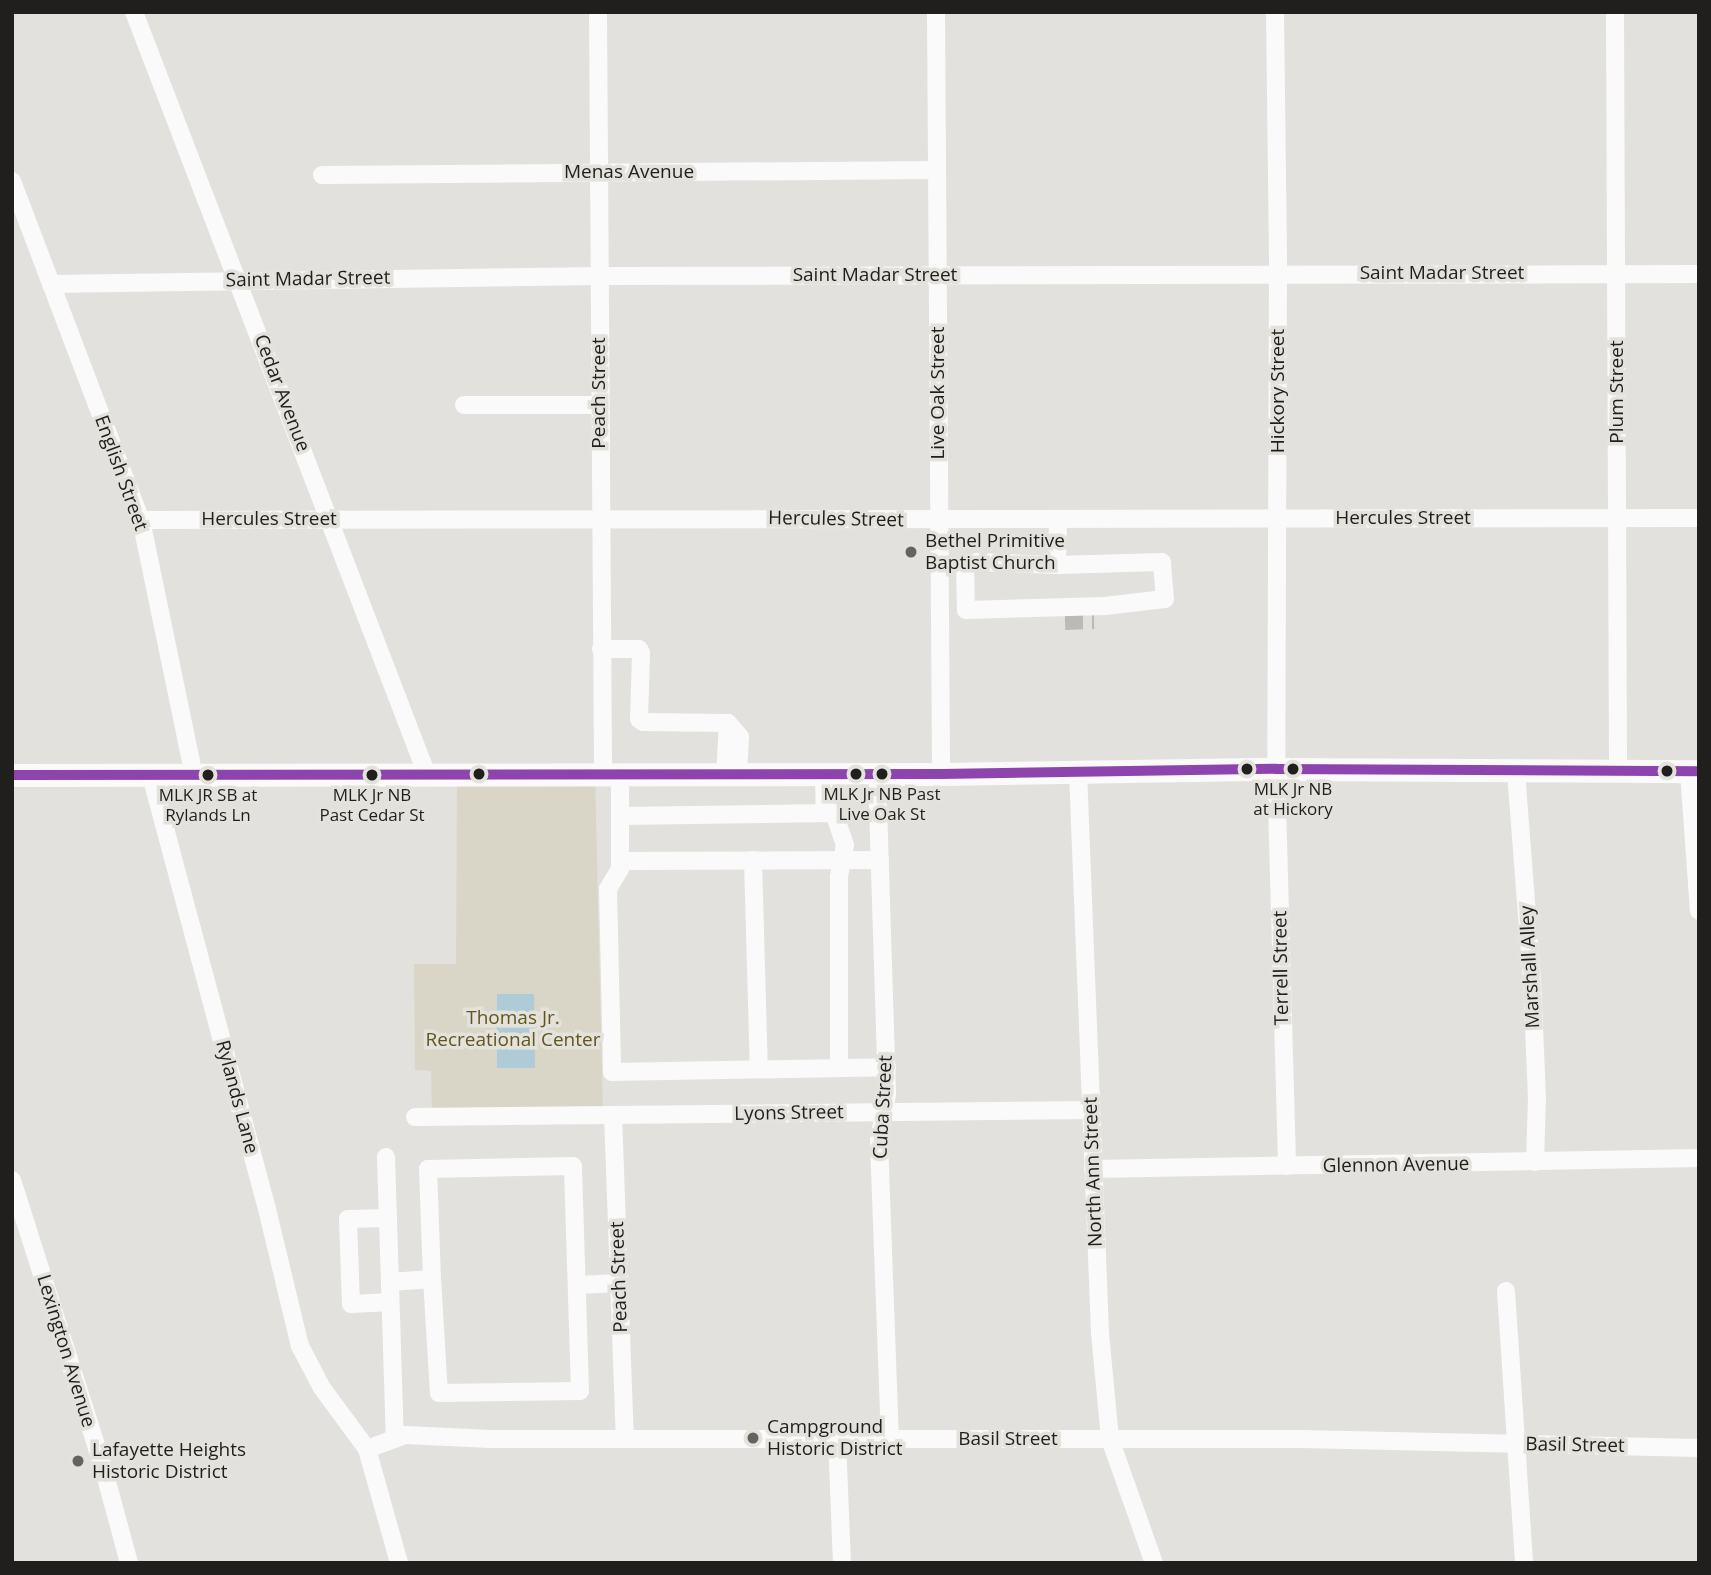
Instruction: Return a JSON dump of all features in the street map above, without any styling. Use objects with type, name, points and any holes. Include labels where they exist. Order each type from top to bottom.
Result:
[{"type":"main road","points":[[12,775],[941,774],[1276,769],[1694,771]]},
{"type":"street","name":"Cedar Avenue","points":[[134,12],[427,775]]},
{"type":"street","name":"Peach Street","points":[[598,12],[601,649],[611,775],[620,816],[620,861]]},
{"type":"street","name":"Live Oak Street","points":[[936,12],[941,774]]},
{"type":"street","name":"Hickory Street","points":[[1275,12],[1278,273],[1276,769]]},
{"type":"street","name":"Plum Street","points":[[1615,12],[1618,772]]},
{"type":"street","name":"Menas Avenue","points":[[321,176],[937,170]]},
{"type":"street","name":"English Street","points":[[12,181],[141,520],[194,776]]},
{"type":"street","name":"Saint Madar Street","points":[[51,284],[599,276],[1699,274]]},
{"type":"street","points":[[464,405],[598,405]]},
{"type":"street","name":"Hercules Street","points":[[141,520],[1699,518]]},
{"type":"street","points":[[1057,565],[1058,519]]},
{"type":"street","points":[[977,562],[1057,565],[1162,562],[1165,599],[1100,612],[1059,614],[966,610],[965,566],[977,562]]},
{"type":"street","points":[[601,649],[639,649],[639,719],[643,722],[728,723],[740,737],[732,774]]},
{"type":"street","name":"Terrell Street","points":[[1276,769],[1287,1166]]},
{"type":"street","points":[[1694,771],[1699,911]]},
{"type":"street","name":"North Ann Street","points":[[1078,772],[1100,1333],[1110,1439],[1154,1563]]},
{"type":"street","name":"Marshall Alley","points":[[1517,772],[1532,979],[1537,1098],[1535,1162]]},
{"type":"street","points":[[824,774],[825,813]]},
{"type":"street","name":"Cuba Street","points":[[877,774],[887,1067],[879,1141],[890,1439]]},
{"type":"street","name":"Rylands Lane","points":[[151,776],[267,1209],[300,1346],[322,1388],[367,1449]]},
{"type":"street","points":[[620,816],[834,813],[841,825],[845,845],[839,877],[839,1068]]},
{"type":"street","points":[[753,860],[759,1069]]},
{"type":"street","points":[[880,860],[620,861],[620,869],[608,890],[612,1072],[887,1067]]},
{"type":"street","name":"Lyons Street","points":[[415,1117],[1091,1110]]},
{"type":"street","name":"Peach Street","points":[[613,1115],[625,1439]]},
{"type":"street","points":[[386,1157],[395,1439]]},
{"type":"street","name":"Glennon Avenue","points":[[1093,1169],[1699,1158]]},
{"type":"street","points":[[573,1166],[580,1391],[439,1393],[432,1279],[428,1169],[573,1166]]},
{"type":"street","name":"Lexington Avenue","points":[[12,1180],[103,1467],[129,1563]]},
{"type":"street","points":[[388,1217],[348,1219],[351,1304],[390,1302]]},
{"type":"street","points":[[390,1282],[432,1279]]},
{"type":"street","points":[[577,1285],[619,1283]]},
{"type":"street","points":[[1506,1291],[1524,1563]]},
{"type":"street","name":"Basil Street","points":[[367,1449],[405,1435],[625,1439],[1110,1439],[1699,1448]]},
{"type":"street","points":[[837,1439],[842,1563]]},
{"type":"street","points":[[367,1449],[399,1563]]},
{"type":"green space","name":"Thomas Jr. Recreational Center","points":[[457,775],[595,775],[603,1115],[432,1117],[431,1071],[415,1070],[414,964],[456,964]]},
{"type":"water","points":[[497,994],[534,994],[535,1068],[497,1068]]},
{"type":"tunnel","points":[[1065,621],[1094,620]]},
{"type":"transit line","points":[[12,775],[941,774],[1276,769],[1699,771]]},
{"type":"place","name":"Bethel Primitive Baptist Church","points":[[911,552]]},
{"type":"place","name":"MLK Jr NB at Hickory","points":[[1293,769]]},
{"type":"place","name":"MLK Jr NB Past Live Oak St","points":[[882,774]]},
{"type":"place","name":"MLK JR SB at Rylands Ln","points":[[208,775]]},
{"type":"place","name":"MLK Jr NB Past Cedar St","points":[[372,775]]},
{"type":"place","name":"Campground Historic District","points":[[753,1438]]},
{"type":"place","name":"Lafayette Heights Historic District","points":[[78,1461]]}]
